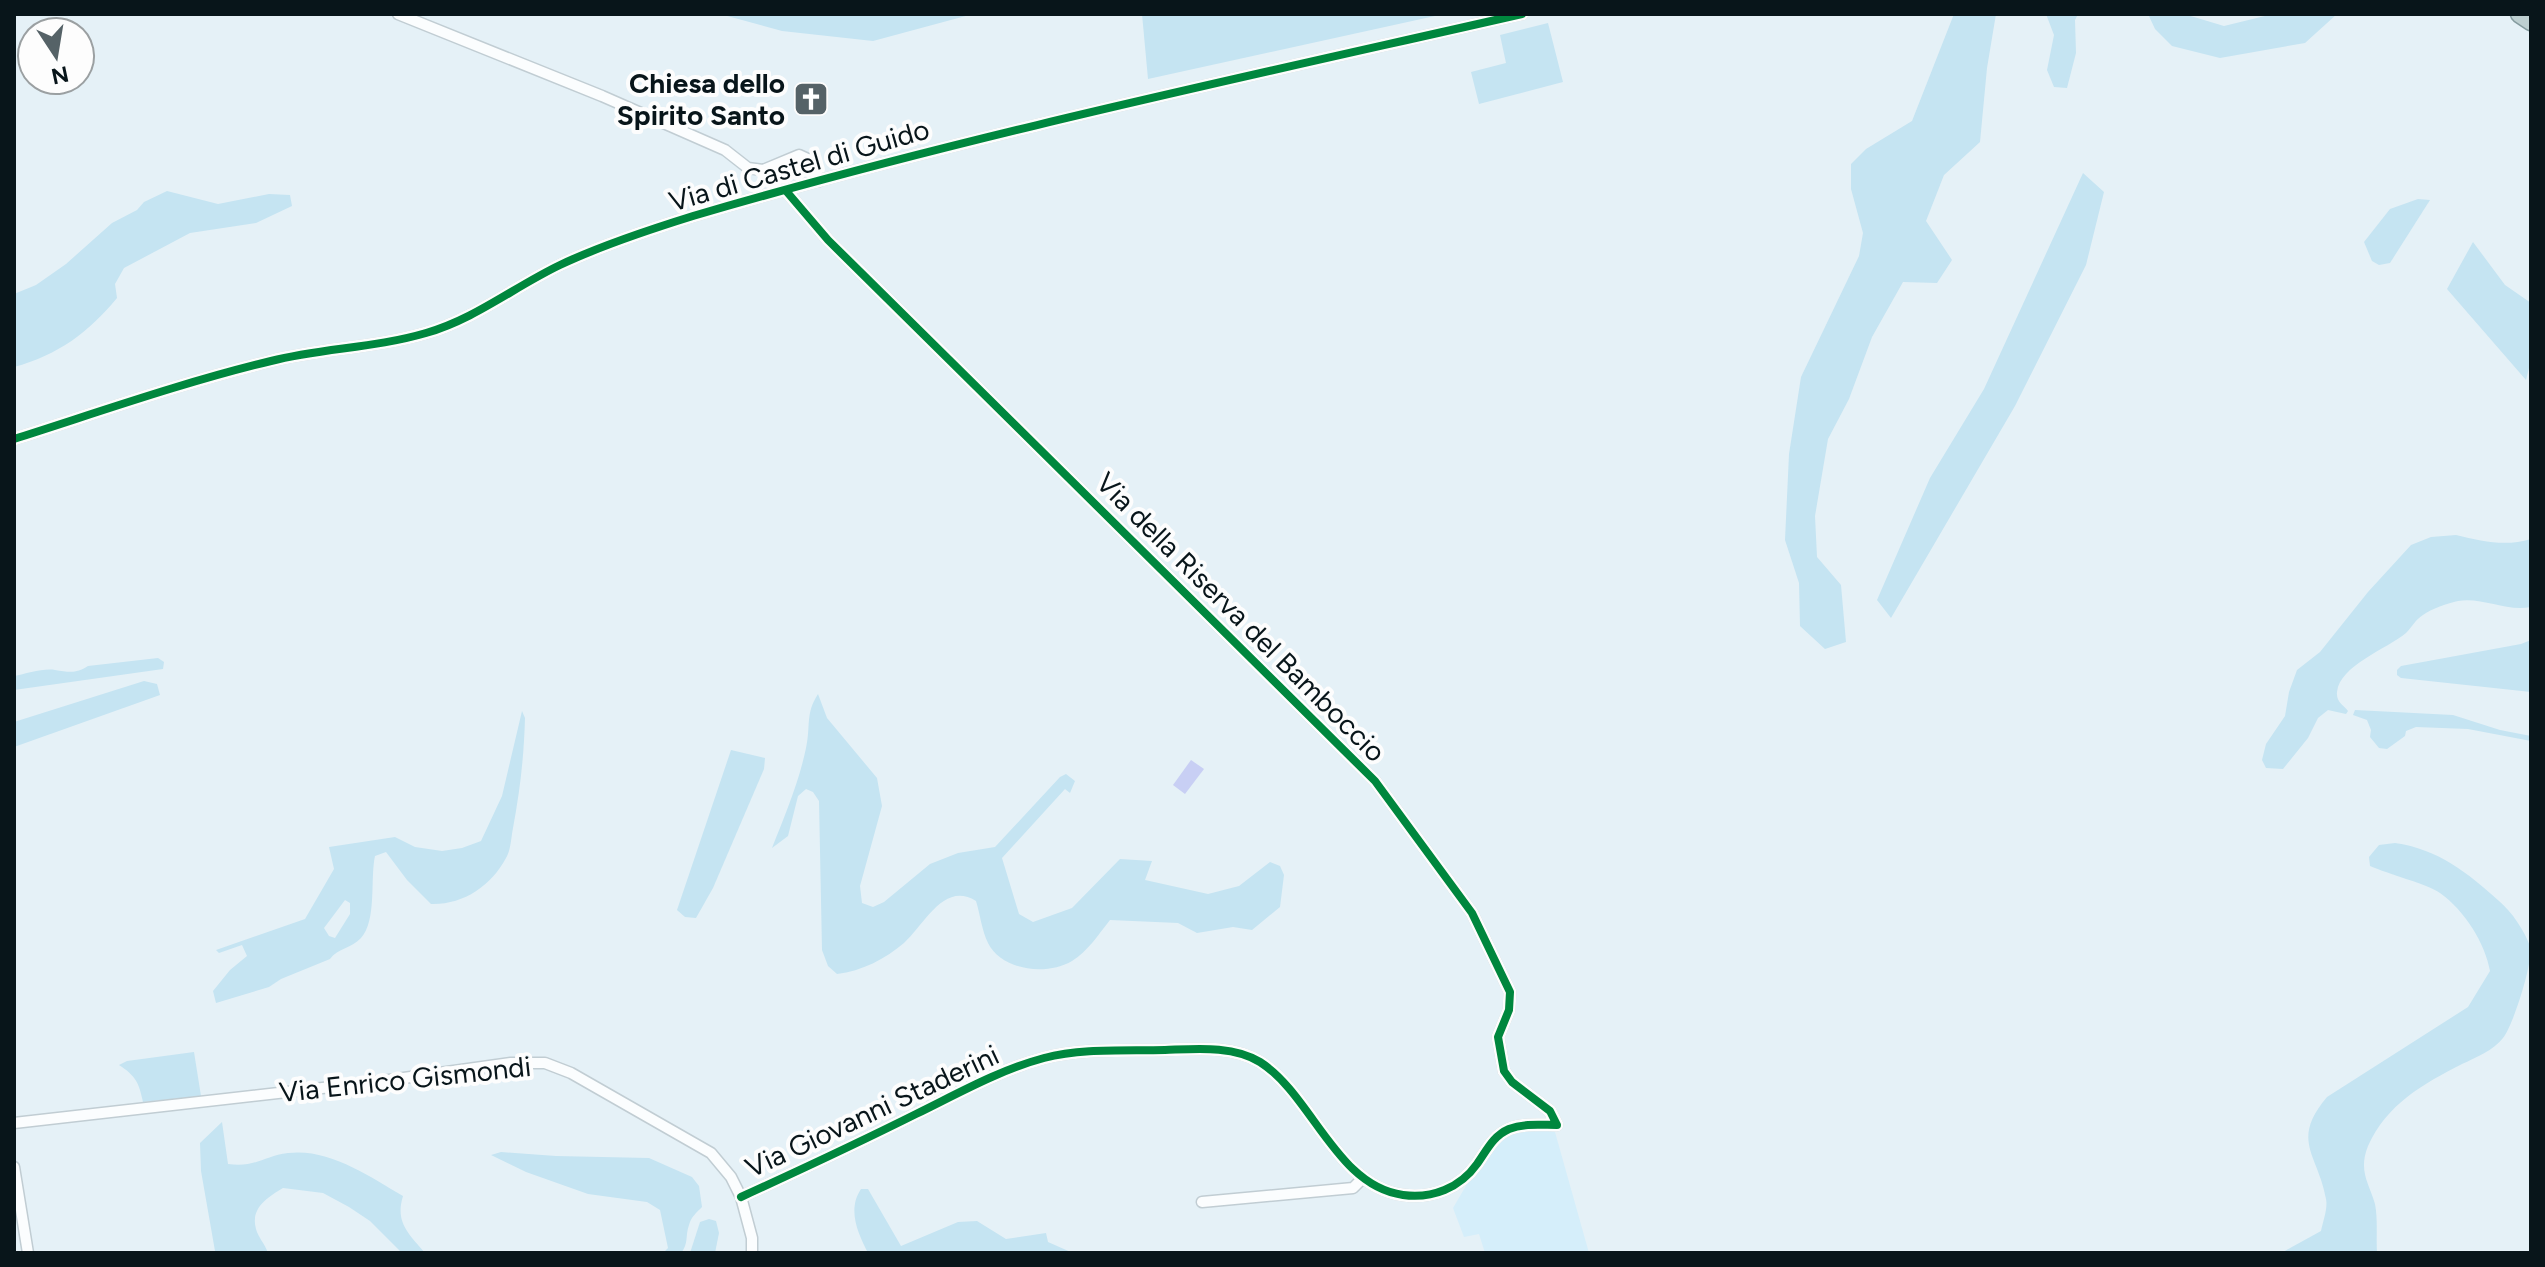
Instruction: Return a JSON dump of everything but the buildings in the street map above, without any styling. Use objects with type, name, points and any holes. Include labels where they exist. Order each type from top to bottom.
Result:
[{"type":"highway","points":[[2519,14],[2531,22]]},
{"type":"street","points":[[398,14],[712,144],[748,168],[763,170],[799,155],[812,161],[819,181]]},
{"type":"street","name":"Via di Castel di Guido","points":[[14,439],[266,362],[367,347],[441,329],[560,265],[594,251],[692,217],[819,181],[950,145],[1522,14]]},
{"type":"street","name":"Via della Riserva del Bamboccio","points":[[787,192],[828,240],[1375,781],[1478,926],[1510,992],[1509,1010],[1498,1037],[1502,1066],[1509,1079],[1550,1111],[1557,1125]]},
{"type":"street","name":"Via Giovanni Staderini","points":[[741,1197],[983,1081],[1030,1062],[1070,1054],[1177,1049],[1230,1051],[1253,1058],[1277,1076],[1363,1178],[1392,1193],[1413,1196],[1435,1193],[1456,1184],[1468,1174],[1490,1143],[1504,1132],[1521,1126],[1557,1125]]},
{"type":"street","name":"Via Enrico Gismondi","points":[[14,1123],[375,1082],[511,1063],[539,1063],[571,1073],[702,1146],[725,1168],[741,1197],[752,1238],[752,1253]]},
{"type":"street","points":[[14,1167],[28,1253]]},
{"type":"street","points":[[1202,1202],[1353,1188],[1363,1178]]},
{"type":"shaded area","points":[[720,14],[973,14],[873,41],[782,31]]},
{"type":"shaded area","points":[[1142,14],[1444,14],[1148,79]]},
{"type":"shaded area","points":[[1954,14],[1996,14],[1980,142],[1944,175],[1926,221],[1952,260],[1937,283],[1903,282],[1872,337],[1849,399],[1828,439],[1815,516],[1817,557],[1841,585],[1846,642],[1825,649],[1800,626],[1799,583],[1785,540],[1789,454],[1801,377],[1859,256],[1863,233],[1851,189],[1851,164],[1866,149],[1912,121]]},
{"type":"shaded area","points":[[2046,14],[2078,14],[2075,20],[2076,53],[2067,88],[2054,87],[2047,70],[2054,35]]},
{"type":"shaded area","points":[[2148,14],[2184,14],[2224,26],[2273,14],[2337,14],[2305,43],[2220,58],[2172,46],[2155,29]]},
{"type":"shaded area","points":[[1548,23],[1563,82],[1479,104],[1471,72],[1506,63],[1500,35]]},
{"type":"shaded area","points":[[2083,173],[2104,192],[2086,265],[2015,406],[1891,618],[1877,600],[1930,478],[1984,389]]},
{"type":"shaded area","points":[[167,191],[218,204],[269,194],[290,195],[292,206],[256,223],[190,233],[124,268],[115,284],[117,298],[95,322],[58,349],[14,367],[14,294],[36,285],[66,264],[112,223]]},
{"type":"shaded area","points":[[2418,199],[2430,200],[2390,263],[2379,265],[2372,261],[2364,242],[2390,209]]},
{"type":"shaded area","points":[[2473,242],[2505,285],[2531,303],[2531,360],[2526,380],[2447,289]]},
{"type":"shaded area","points":[[2456,535],[2503,543],[2531,539],[2531,607],[2513,608],[2467,600],[2449,603],[2426,613],[2406,633],[2346,674],[2340,682],[2337,696],[2348,711],[2346,714],[2328,710],[2318,718],[2308,738],[2283,769],[2266,768],[2262,760],[2266,744],[2285,716],[2297,670],[2320,652],[2411,545],[2431,537]]},
{"type":"shaded area","points":[[2531,640],[2531,692],[2401,678],[2397,675],[2401,666]]},
{"type":"shaded area","points":[[158,658],[164,662],[163,669],[14,690],[14,676],[45,670],[76,671],[88,666]]},
{"type":"shaded area","points":[[144,681],[157,684],[160,695],[14,747],[14,722]]},
{"type":"shaded area","points":[[818,694],[827,718],[877,778],[882,806],[860,886],[862,903],[873,907],[884,902],[930,864],[958,853],[995,847],[1066,774],[1075,781],[1070,793],[1065,789],[1002,858],[1019,914],[1033,922],[1072,908],[1120,859],[1152,861],[1145,880],[1208,894],[1239,886],[1270,862],[1280,866],[1284,875],[1280,907],[1252,930],[1233,927],[1197,933],[1178,923],[1110,920],[1078,957],[1062,966],[1038,969],[1004,960],[988,943],[976,901],[965,896],[954,896],[936,907],[904,943],[889,954],[864,967],[837,974],[828,966],[822,950],[819,801],[813,792],[806,789],[798,796],[788,836],[772,848],[800,773],[810,714]]},
{"type":"shaded area","points":[[2355,710],[2453,715],[2531,736],[2531,741],[2468,729],[2416,727],[2406,731],[2405,736],[2387,749],[2379,748],[2370,737],[2367,720],[2353,715]]},
{"type":"shaded area","points":[[522,711],[525,718],[523,760],[510,848],[500,868],[484,885],[454,901],[431,904],[407,880],[386,852],[375,856],[371,910],[361,938],[330,959],[269,987],[216,1003],[213,991],[230,970],[247,956],[242,945],[219,953],[216,950],[305,919],[334,869],[329,847],[395,837],[415,847],[442,851],[462,848],[481,841],[502,796]],"holes":[[[345,900],[350,903],[350,914],[335,938],[329,936],[324,928]]]},
{"type":"shaded area","points":[[731,750],[765,758],[764,769],[713,888],[696,918],[685,917],[677,910]]},
{"type":"shaded area","points":[[1191,760],[1204,769],[1185,794],[1173,785]]},
{"type":"shaded area","points":[[2395,843],[2425,851],[2452,864],[2504,905],[2530,946],[2522,993],[2512,1021],[2499,1042],[2408,1097],[2376,1131],[2364,1163],[2376,1210],[2377,1253],[2281,1253],[2321,1231],[2326,1199],[2308,1137],[2316,1112],[2327,1097],[2468,1007],[2490,971],[2484,950],[2472,928],[2449,900],[2426,886],[2370,866],[2369,857],[2379,845]]},
{"type":"shaded area","points":[[194,1052],[201,1096],[143,1102],[136,1080],[119,1065],[127,1061]]},
{"type":"shaded area","points":[[222,1122],[228,1164],[253,1163],[288,1153],[318,1155],[348,1165],[403,1196],[402,1220],[408,1233],[425,1253],[402,1253],[370,1221],[323,1193],[283,1188],[266,1199],[256,1215],[257,1232],[268,1253],[215,1251],[201,1171],[200,1143]]},
{"type":"shaded area","points":[[1537,1129],[1555,1132],[1589,1253],[1485,1253],[1479,1234],[1464,1237],[1453,1208],[1498,1140],[1513,1132]]},
{"type":"shaded area","points":[[501,1152],[649,1158],[692,1177],[699,1186],[702,1207],[690,1222],[681,1253],[663,1253],[668,1248],[660,1210],[647,1202],[588,1194],[526,1172],[491,1155]]},
{"type":"shaded area","points":[[861,1189],[868,1189],[901,1246],[958,1222],[977,1221],[1006,1239],[1046,1233],[1048,1242],[1073,1253],[868,1253],[854,1213]]},
{"type":"shaded area","points":[[709,1219],[716,1221],[719,1233],[715,1253],[690,1253],[700,1222]]},
{"type":"cycle path","points":[[14,439],[238,369],[426,333],[461,320],[560,265],[592,251],[676,221],[796,187],[1106,109],[1522,14]]},
{"type":"cycle path","points":[[741,1197],[995,1076],[1027,1063],[1073,1053],[1201,1049],[1226,1050],[1249,1057],[1260,1062],[1295,1095],[1342,1158],[1360,1175],[1380,1188],[1403,1195],[1435,1193],[1454,1185],[1470,1172],[1494,1139],[1509,1129],[1527,1125],[1557,1125],[1550,1111],[1512,1082],[1504,1071],[1498,1037],[1509,1010],[1510,992],[1472,913],[1375,781],[828,240],[787,192]]},
{"type":"place","name":"Chiesa dello Spirito Santo","points":[[811,99]]}]
